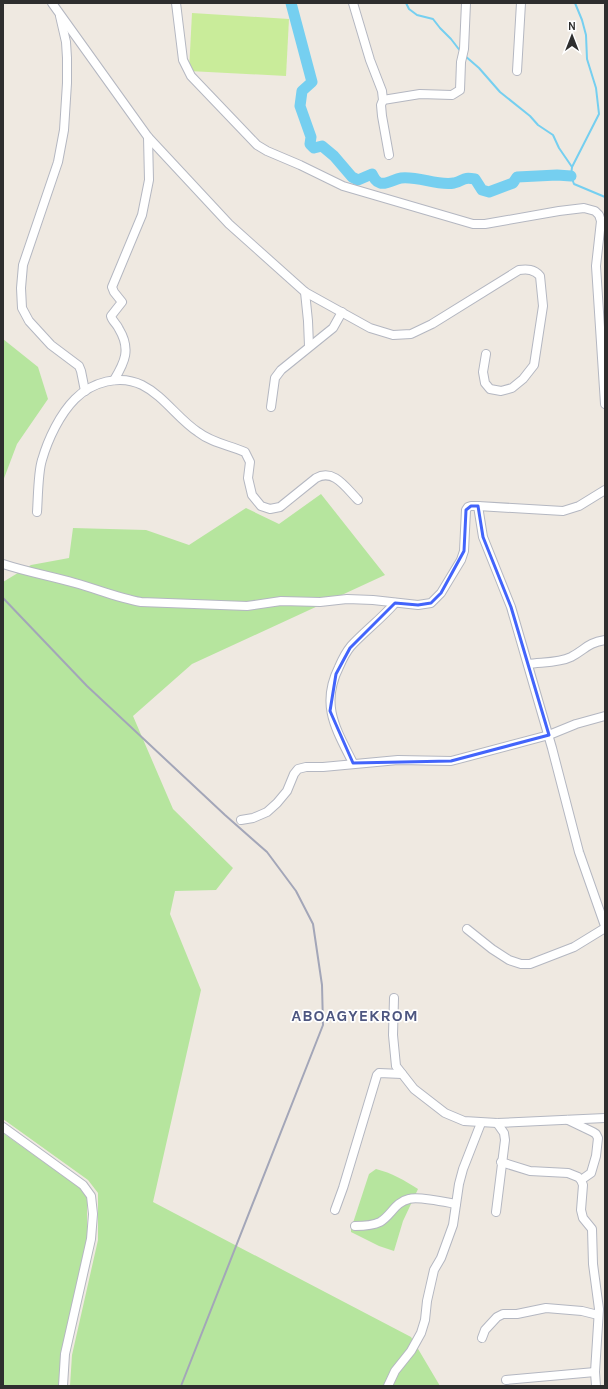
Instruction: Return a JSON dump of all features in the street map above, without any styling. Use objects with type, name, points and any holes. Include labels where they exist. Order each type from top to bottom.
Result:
[{"type":"street","points":[[52,3],[148,136],[229,224],[305,292],[370,328],[393,335],[411,334],[432,324],[519,270],[528,269],[537,272],[540,276],[543,306],[534,365],[523,379],[512,388],[501,391],[490,389],[485,383],[484,372],[486,354]]},
{"type":"street","points":[[176,3],[183,60],[191,76],[257,145],[267,151],[300,164],[343,186],[473,224],[485,224],[584,208],[595,211],[599,215],[601,221],[596,266],[605,404]]},
{"type":"street","points":[[353,3],[370,60],[382,91],[382,116],[389,155]]},
{"type":"street","points":[[383,100],[420,94],[452,95],[460,90],[466,3]]},
{"type":"street","points":[[517,71],[521,3]]},
{"type":"street","points":[[59,12],[66,42],[67,58],[64,130],[58,162],[23,265],[21,288],[22,308],[29,321],[50,345],[79,366],[85,391]]},
{"type":"street","points":[[114,380],[123,365],[126,354],[124,342],[119,329],[110,316],[122,302],[112,287],[142,215],[149,180],[148,136]]},
{"type":"street","points":[[305,292],[309,346]]},
{"type":"street","points":[[271,407],[275,378],[281,370],[333,328],[342,312]]},
{"type":"street","points":[[37,512],[41,461],[55,427],[75,399],[85,391],[104,381],[114,380],[129,381],[142,385],[156,395],[197,432],[218,443],[235,447],[245,452],[250,462],[248,478],[252,495],[261,506],[270,509],[280,508],[322,474],[330,475],[336,478],[358,500]]},
{"type":"street","points":[[3,564],[26,572],[75,583],[125,599],[141,602],[247,606],[281,601],[320,602],[347,599],[418,606],[431,603],[442,593],[461,560],[464,551],[466,510],[468,507],[478,506],[563,511],[579,506],[605,490]]},
{"type":"street","points":[[467,929],[492,949],[509,960],[521,964],[530,964],[574,947],[605,927],[579,852],[549,735],[511,607],[483,537],[478,506]]},
{"type":"street","points":[[353,763],[330,711],[332,685],[336,674],[350,648],[359,637],[382,618],[395,603]]},
{"type":"street","points":[[528,664],[558,661],[571,657],[589,644],[605,640]]},
{"type":"street","points":[[240,820],[253,818],[266,812],[277,803],[287,791],[294,774],[298,769],[306,767],[323,767],[398,760],[451,761],[549,735],[576,724],[605,716]]},
{"type":"street","points":[[394,998],[393,1035],[396,1066],[414,1089],[445,1113],[464,1121],[481,1123],[605,1118]]},
{"type":"street","points":[[335,1210],[377,1075],[379,1073],[402,1074]]},
{"type":"street","points":[[565,1119],[593,1132],[598,1138],[596,1156],[591,1173],[581,1180]]},
{"type":"street","points":[[388,1386],[395,1371],[411,1351],[421,1333],[425,1320],[427,1301],[434,1270],[441,1258],[453,1225],[463,1169],[481,1123]]},
{"type":"street","points":[[496,1212],[504,1133],[497,1123]]},
{"type":"street","points":[[3,1127],[83,1185],[90,1196],[93,1214],[91,1239],[65,1354],[63,1386]]},
{"type":"street","points":[[501,1162],[530,1172],[568,1173],[578,1177],[581,1180],[583,1185],[581,1210],[583,1218],[592,1229],[593,1264],[601,1311],[595,1372],[596,1386]]},
{"type":"street","points":[[355,1226],[380,1222],[390,1214],[396,1205],[410,1198],[456,1204]]},
{"type":"street","points":[[482,1338],[485,1330],[503,1314],[516,1314],[546,1308],[601,1311]]},
{"type":"street","points":[[506,1380],[595,1372]]},
{"type":"highlighted area","points":[[471,506],[478,506],[483,537],[511,607],[549,735],[451,761],[353,763],[330,711],[336,674],[350,648],[395,603],[418,605],[431,603],[441,593],[464,551],[466,510]]},
{"type":"green space","points":[[192,13],[289,19],[286,76],[189,71]]},
{"type":"green space","points":[[3,339],[38,367],[48,399],[17,444],[3,481]]},
{"type":"green space","points":[[321,494],[385,575],[192,664],[133,716],[173,809],[233,868],[216,890],[175,891],[170,914],[201,990],[153,1202],[411,1337],[440,1386],[70,1386],[72,1355],[98,1240],[98,1193],[88,1180],[3,1119],[3,582],[31,565],[69,558],[73,528],[146,530],[189,545],[246,508],[279,524]]},
{"type":"green space","points":[[3,1133],[80,1188],[87,1197],[87,1238],[61,1353],[59,1386],[3,1386]]},
{"type":"green space","points":[[376,1169],[398,1177],[418,1189],[403,1221],[394,1251],[379,1246],[351,1232],[369,1174]]},
{"type":"waterway","points":[[291,3],[312,82],[302,91],[300,106],[311,137],[310,144],[314,148],[322,146],[334,156],[352,177],[358,180],[372,174],[376,181],[383,183],[388,183],[401,178],[414,178],[448,184],[471,178],[475,179],[482,190],[489,192],[513,183],[517,177],[557,175],[571,176]]},
{"type":"waterway","points":[[406,3],[409,9],[417,15],[433,19],[461,52]]},
{"type":"waterway","points":[[575,3],[586,35],[587,59],[596,88],[599,114],[572,167],[571,176],[574,184],[605,197]]},
{"type":"waterway","points":[[464,55],[479,68],[500,92],[530,116],[538,125],[553,135],[559,148],[572,167]]},
{"type":"railway","points":[[3,598],[87,686],[225,815],[267,852],[296,891],[313,924],[322,985],[323,1025],[181,1386]]},
{"type":"district","name":"ABOAGYEKROM","points":[[355,1015]]}]
